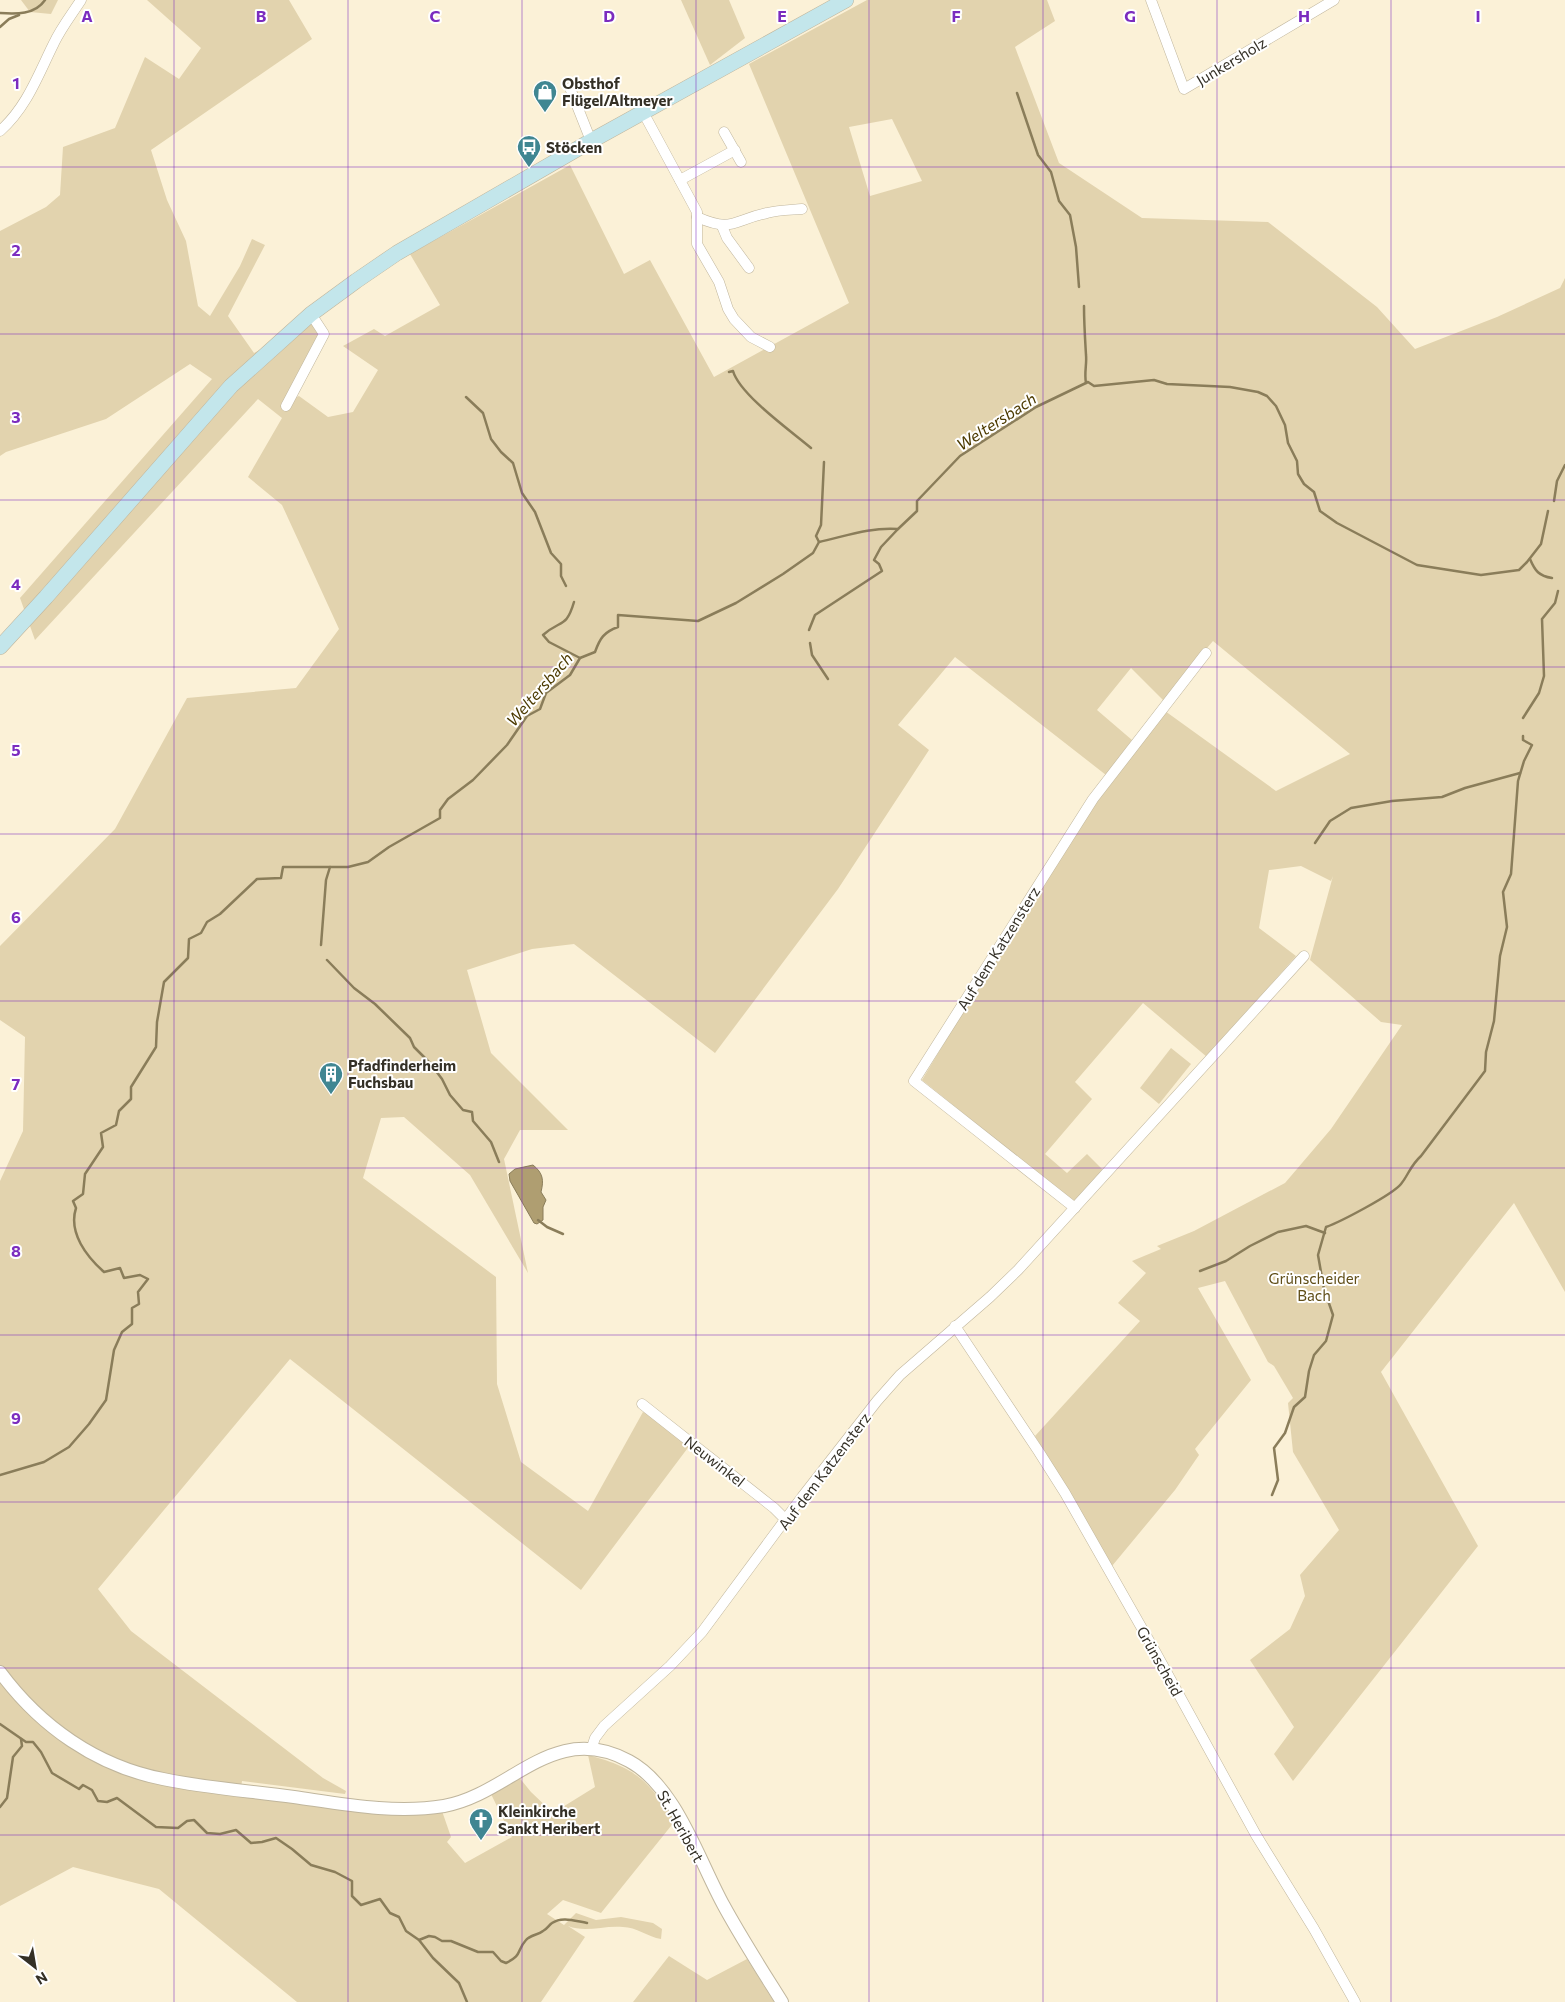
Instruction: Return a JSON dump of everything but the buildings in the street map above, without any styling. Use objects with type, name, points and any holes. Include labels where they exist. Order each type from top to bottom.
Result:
[{"type":"main road","points":[[0,647],[231,386],[311,314],[397,253],[591,141],[846,0]]},
{"type":"street","points":[[0,131],[14,118],[35,85],[55,40],[81,0]]},
{"type":"street","name":"Junkersholz","points":[[1150,0],[1184,89],[1334,0]]},
{"type":"street","points":[[570,88],[591,141]]},
{"type":"street","points":[[643,112],[696,212],[697,244],[718,282],[728,309],[734,319],[751,337],[770,347]]},
{"type":"street","points":[[724,132],[741,162]]},
{"type":"street","points":[[680,180],[735,150]]},
{"type":"street","points":[[696,217],[722,226],[768,212],[802,209]]},
{"type":"street","points":[[722,226],[727,238],[749,268]]},
{"type":"street","points":[[286,406],[324,334],[311,314]]},
{"type":"street","name":"Auf dem Katzensterz","points":[[1076,1208],[914,1081],[1093,799],[1206,653]]},
{"type":"street","name":"Auf dem Katzensterz","points":[[591,1750],[595,1738],[604,1726],[670,1666],[698,1637],[877,1401],[900,1374],[1018,1270],[1304,956]]},
{"type":"street","name":"Grünscheid","points":[[955,1326],[1065,1494],[1156,1653],[1256,1835],[1314,1929],[1355,2002]]},
{"type":"street","name":"Neuwinkel","points":[[642,1404],[774,1508],[786,1520]]},
{"type":"street","name":"St. Heribert","points":[[0,1672],[23,1702],[48,1725],[86,1750],[117,1766],[161,1779],[346,1804],[413,1809],[445,1805],[484,1792],[524,1767],[548,1756],[574,1750],[608,1753],[630,1761],[658,1785],[681,1820],[727,1912],[782,2002]]},
{"type":"green space","points":[[21,0],[58,0],[51,14],[30,12]]},
{"type":"green space","points":[[147,0],[289,0],[312,39],[151,150],[167,200],[186,241],[198,306],[210,316],[240,266],[252,239],[265,245],[228,316],[254,353],[311,323],[322,335],[289,400],[299,396],[328,417],[353,412],[378,370],[343,346],[374,329],[385,336],[440,305],[410,254],[570,165],[624,274],[650,260],[714,377],[849,303],[749,64],[867,0],[1047,0],[1055,21],[1015,47],[1059,163],[1142,218],[1268,222],[1377,307],[1415,349],[1497,317],[1560,288],[1565,278],[1565,1292],[1514,1203],[1381,1372],[1478,1546],[1293,1781],[1274,1754],[1294,1727],[1250,1660],[1290,1629],[1305,1596],[1300,1575],[1339,1530],[1293,1452],[1288,1403],[1293,1398],[1274,1366],[1268,1362],[1225,1281],[1198,1288],[1251,1380],[1195,1449],[1199,1455],[1175,1490],[1112,1566],[1035,1436],[1140,1321],[1118,1303],[1146,1273],[1132,1261],[1161,1249],[1157,1246],[1194,1231],[1285,1183],[1331,1129],[1402,1025],[1381,1022],[1310,960],[1333,876],[1331,881],[1301,866],[1269,870],[1259,928],[1296,956],[1207,1057],[1143,1003],[1075,1082],[1092,1099],[1045,1154],[1067,1173],[1087,1154],[1104,1171],[1075,1203],[922,1080],[970,1000],[1100,797],[1165,711],[1276,791],[1350,754],[1213,641],[1163,700],[1131,668],[1097,710],[1132,740],[1106,775],[955,657],[898,725],[929,750],[838,889],[715,1053],[574,944],[532,949],[467,970],[491,1053],[568,1130],[520,1130],[504,1159],[528,1273],[470,1175],[404,1117],[381,1118],[363,1178],[496,1277],[497,1384],[521,1462],[588,1511],[643,1412],[654,1417],[690,1445],[581,1590],[290,1359],[98,1589],[131,1631],[323,1778],[346,1791],[345,1794],[242,1781],[240,1794],[442,1811],[451,1837],[447,1842],[465,1863],[512,1837],[491,1794],[518,1776],[531,1792],[553,1813],[595,1787],[588,1755],[630,1771],[648,1786],[675,1821],[601,1913],[563,1900],[547,1914],[564,1925],[576,1913],[596,1920],[621,1917],[653,1923],[662,1929],[661,1939],[628,1927],[582,1929],[568,1926],[585,1937],[541,2002],[297,2002],[159,1889],[73,1867],[0,1906],[0,1181],[23,1131],[25,1037],[0,1020],[0,946],[115,829],[187,698],[296,688],[339,629],[282,505],[248,477],[282,418],[258,399],[35,640],[20,598],[212,379],[190,364],[106,419],[6,452],[0,456],[0,231],[46,207],[60,195],[63,147],[115,128],[145,57],[179,79],[201,48]],"holes":[[[892,119],[922,181],[870,196],[849,127]]]},
{"type":"green space","points":[[681,0],[729,0],[745,38],[710,65]]},
{"type":"green space","points":[[1171,1048],[1191,1064],[1159,1104],[1140,1088]]},
{"type":"green space","points":[[669,1956],[707,1980],[747,1959],[774,2002],[633,2002]]},
{"type":"shaded area","points":[[533,1165],[542,1177],[541,1192],[546,1200],[543,1207],[543,1220],[537,1224],[534,1223],[510,1181],[509,1174],[515,1169]]},
{"type":"waterway","points":[[0,13],[31,11],[45,0]]},
{"type":"waterway","points":[[0,27],[9,19],[19,15]]},
{"type":"waterway","points":[[1017,93],[1038,155],[1051,172],[1059,201],[1070,215],[1076,247],[1079,287]]},
{"type":"waterway","points":[[1084,306],[1086,383]]},
{"type":"waterway","points":[[729,372],[733,371],[745,391],[755,401],[811,448]]},
{"type":"waterway","name":"Weltersbach","points":[[0,1475],[44,1462],[69,1447],[106,1400],[114,1350],[122,1332],[132,1324],[132,1308],[139,1304],[138,1292],[148,1279],[140,1275],[124,1278],[120,1268],[104,1272],[91,1259],[77,1235],[74,1217],[76,1208],[73,1201],[83,1194],[85,1174],[103,1147],[101,1133],[116,1125],[119,1111],[131,1099],[131,1087],[156,1047],[157,1022],[164,982],[188,958],[189,939],[201,933],[207,922],[220,914],[257,879],[281,878],[283,867],[348,867],[368,862],[389,847],[440,818],[440,810],[448,799],[473,780],[507,745],[527,716],[540,709],[546,693],[570,675],[580,658],[595,652],[606,633],[618,627],[618,615],[698,621],[736,603],[783,574],[813,553],[819,542],[868,531],[898,529],[917,511],[917,501],[960,456],[1036,407],[1088,382],[1094,386],[1154,380],[1167,384],[1230,387],[1258,392],[1267,396],[1276,406],[1285,425],[1288,443],[1297,461],[1298,474],[1304,484],[1314,492],[1320,511],[1337,523],[1417,565],[1481,575],[1519,570],[1541,544],[1548,511]]},
{"type":"waterway","points":[[466,397],[483,413],[491,439],[513,463],[522,493],[535,512],[551,553],[561,564],[561,576],[566,586]]},
{"type":"waterway","points":[[819,542],[816,536],[821,525],[824,462]]},
{"type":"waterway","name":"Weltersbach","points":[[1554,501],[1557,481],[1565,465]]},
{"type":"waterway","points":[[809,630],[815,615],[882,571],[879,564],[874,560],[881,547],[898,529]]},
{"type":"waterway","name":"Grünscheider Bach","points":[[1530,559],[1538,572],[1552,578]]},
{"type":"waterway","name":"Grünscheider Bach","points":[[1523,718],[1539,693],[1544,676],[1542,619],[1555,603],[1558,591]]},
{"type":"waterway","points":[[574,602],[565,620],[543,635],[549,642],[580,658]]},
{"type":"waterway","points":[[810,643],[812,655],[828,679]]},
{"type":"waterway","name":"Grünscheider Bach","points":[[1272,1495],[1278,1480],[1274,1448],[1285,1433],[1294,1407],[1305,1397],[1309,1371],[1314,1355],[1326,1341],[1333,1315],[1324,1289],[1318,1255],[1326,1227],[1354,1214],[1396,1189],[1485,1071],[1486,1052],[1494,1021],[1500,956],[1507,927],[1503,892],[1511,874],[1518,781],[1524,761],[1532,745],[1523,740],[1523,736]]},
{"type":"waterway","points":[[1315,843],[1330,821],[1351,808],[1392,801],[1442,797],[1465,788],[1520,773]]},
{"type":"waterway","points":[[321,945],[326,880],[330,867]]},
{"type":"waterway","points":[[327,960],[354,988],[375,1004],[410,1038],[414,1047],[430,1063],[442,1079],[450,1095],[463,1110],[472,1112],[473,1121],[491,1142],[499,1162]]},
{"type":"waterway","points":[[538,1220],[547,1227],[563,1234]]},
{"type":"waterway","points":[[1200,1271],[1226,1261],[1278,1232],[1306,1226],[1325,1233]]},
{"type":"waterway","points":[[0,1724],[26,1742],[33,1742],[41,1752],[52,1773],[79,1789],[83,1785],[92,1790],[98,1801],[107,1802],[117,1798],[156,1827],[178,1828],[187,1821],[194,1820],[207,1833],[220,1834],[236,1830],[251,1843],[276,1838],[311,1865],[335,1872],[352,1881],[352,1896],[361,1905],[380,1899],[390,1913],[399,1917],[406,1931],[419,1940],[433,1958],[459,1983],[467,2002]]},
{"type":"waterway","points":[[0,1807],[7,1798],[13,1757],[22,1746],[21,1739]]},
{"type":"waterway","points":[[419,1940],[429,1936],[442,1941],[451,1941],[478,1952],[493,1952],[501,1961],[506,1963],[515,1958],[528,1938],[546,1929],[556,1921],[569,1920],[587,1923]]},
{"type":"place","name":"Obsthof Flügel/Altmeyer","points":[[545,113]]},
{"type":"place","name":"Stöcken","points":[[529,168]]},
{"type":"place","name":"Pfadfinderheim Fuchsbau","points":[[331,1095]]},
{"type":"place","name":"Kleinkirche Sankt Heribert","points":[[481,1841]]}]
